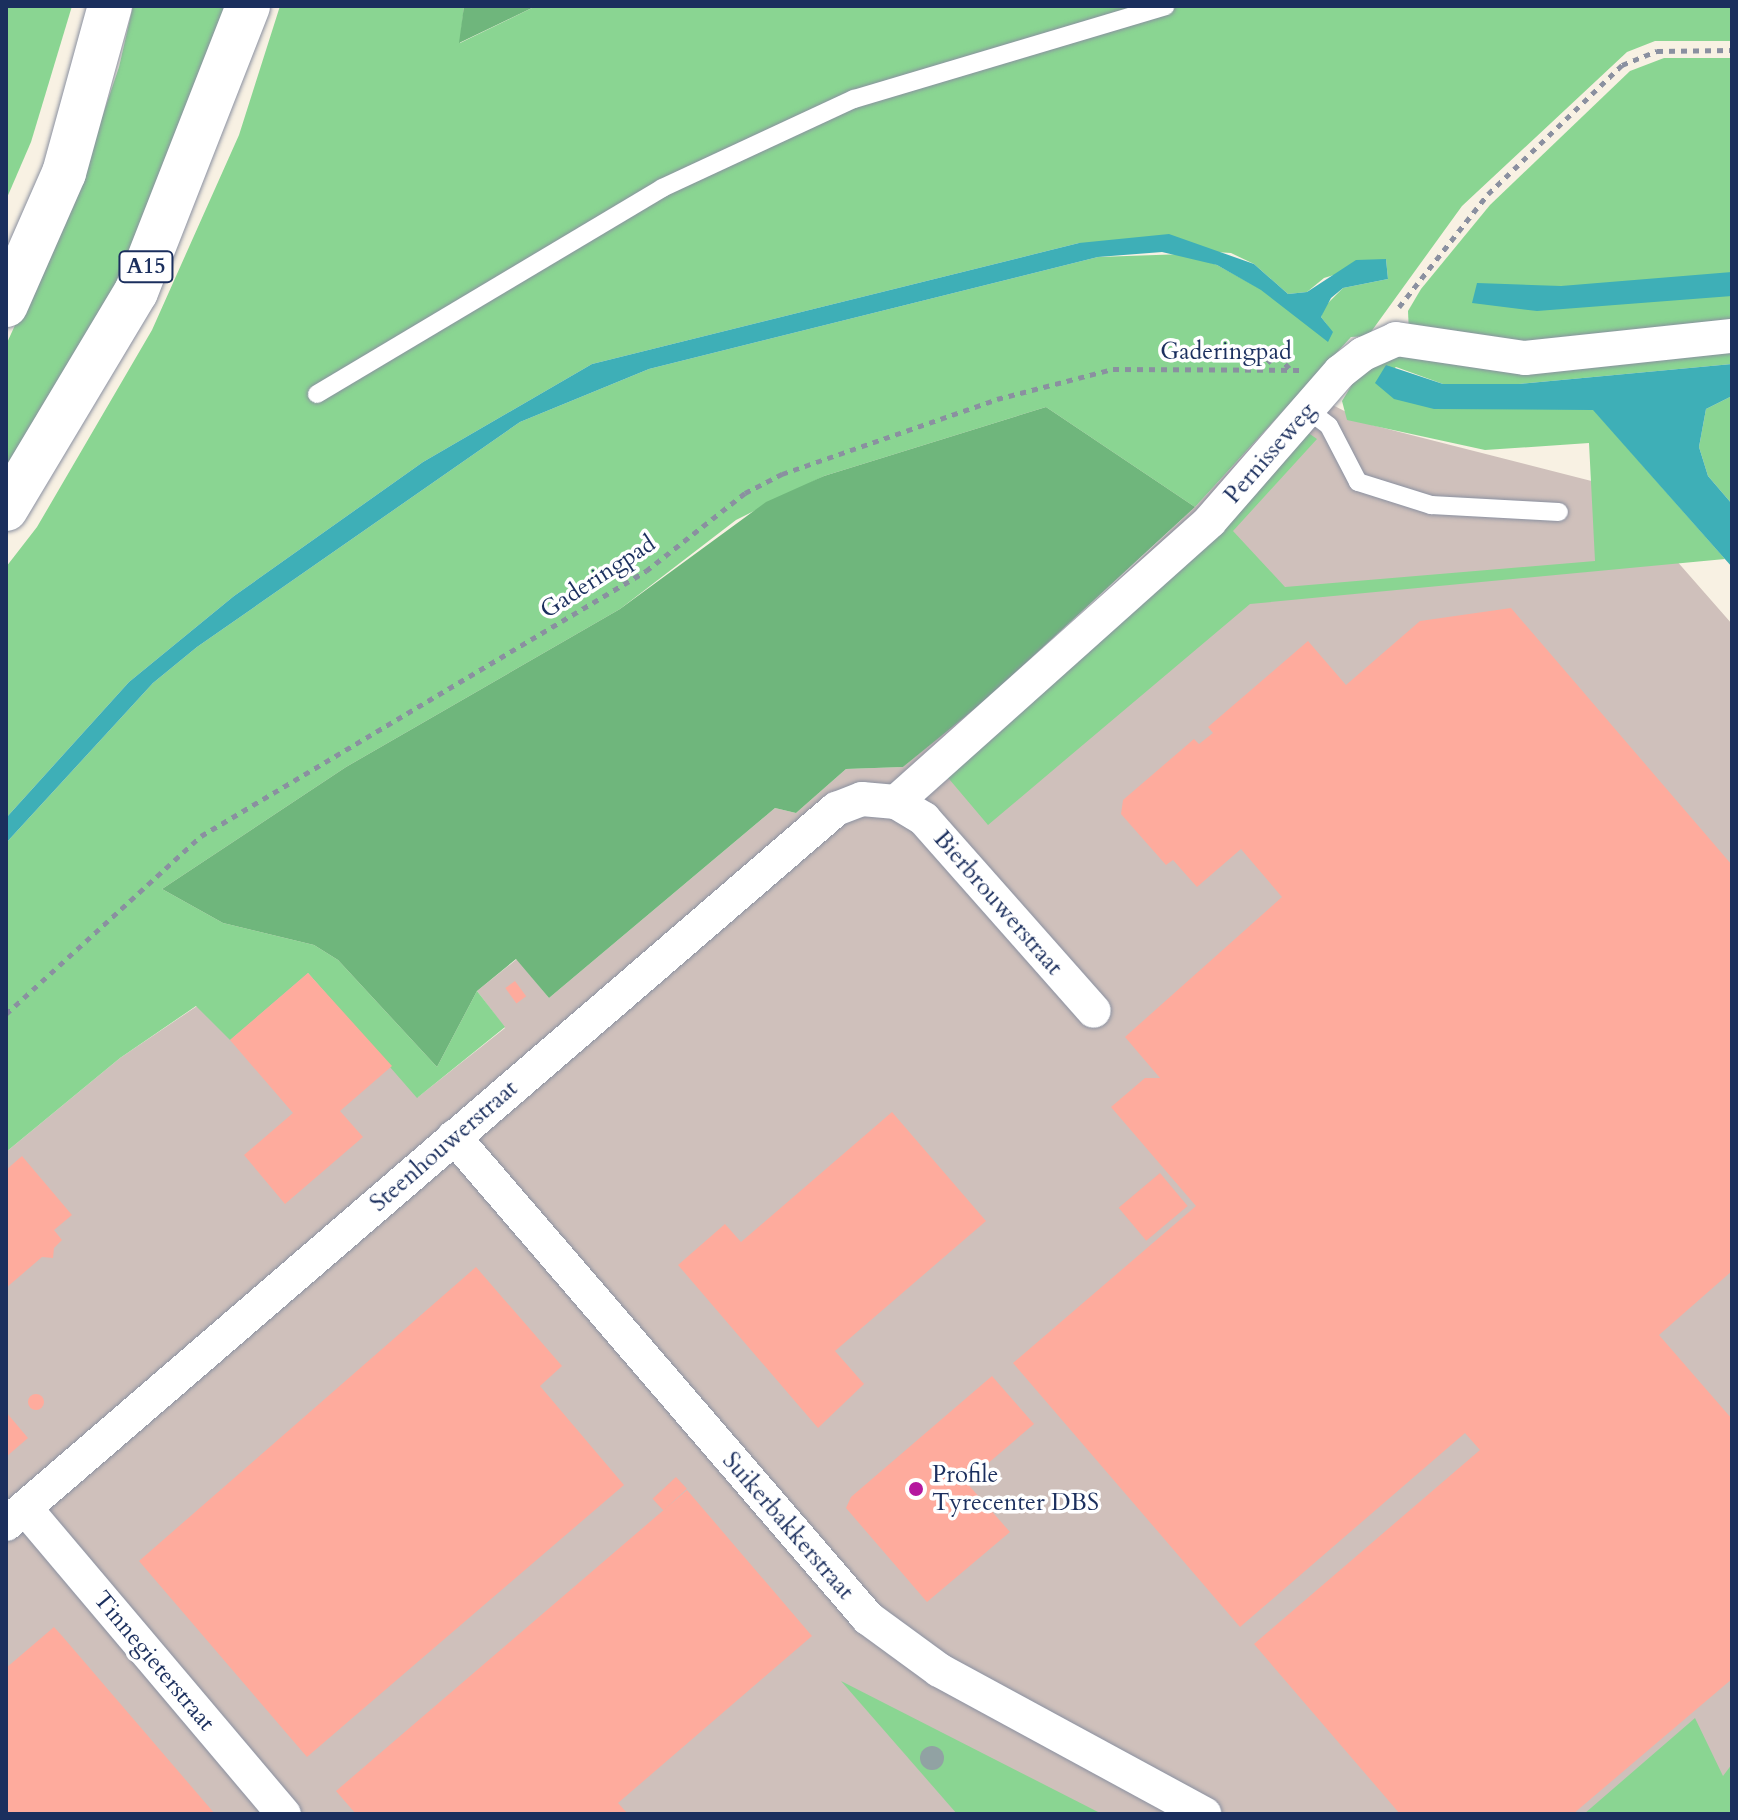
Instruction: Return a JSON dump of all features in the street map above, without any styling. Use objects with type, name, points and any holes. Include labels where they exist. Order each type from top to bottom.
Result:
[{"type":"highway","points":[[6,305],[64,173],[110,6]]},
{"type":"highway","name":"A15","points":[[6,509],[136,292],[248,6]]},
{"type":"street","points":[[1396,339],[1525,358],[1732,336]]},
{"type":"street","name":"Pernisseweg","points":[[896,802],[1210,521],[1340,372],[1396,339]]},
{"type":"street","name":"Steenhouwerstraat","points":[[15,1516],[836,809],[862,799],[896,802]]},
{"type":"street","name":"Bierbrouwerstraat","points":[[896,802],[924,819],[1094,1011]]},
{"type":"street","name":"Suikerbakkerstraat","points":[[454,1137],[868,1618],[939,1670],[1193,1811]]},
{"type":"street","name":"Tinnegieterstraat","points":[[15,1516],[284,1814]]},
{"type":"lane","points":[[317,394],[662,188],[841,106],[1165,6]]},
{"type":"lane","points":[[1308,410],[1329,426],[1358,482],[1431,505],[1559,512]]},
{"type":"path","points":[[1396,339],[1393,316],[1446,243],[1488,194],[1622,65],[1657,51],[1732,50]]},
{"type":"path","points":[[1258,370],[1277,355],[1290,369]]},
{"type":"path","name":"Gaderingpad","points":[[6,1014],[201,836],[646,571],[745,493],[820,459],[997,399],[1113,369],[1340,372]]},
{"type":"shaded area","points":[[1303,390],[1372,425],[1611,486],[1732,624],[1732,1814],[6,1814],[6,1152],[120,1058],[197,1006],[308,973],[418,1097],[505,1028],[477,991],[517,959],[549,998],[775,808],[796,813],[846,769],[903,767],[1059,635],[1195,507]]},
{"type":"green space","points":[[6,6],[72,6],[31,142],[6,200]]},
{"type":"green space","points":[[133,6],[229,6],[146,240],[6,490],[6,345],[81,180],[119,67]]},
{"type":"green space","points":[[280,6],[464,6],[460,43],[536,6],[1732,6],[1732,41],[1655,41],[1627,52],[1462,206],[1368,336],[1351,337],[1195,507],[1046,407],[824,476],[736,520],[620,609],[346,767],[162,889],[223,923],[314,945],[338,960],[437,1067],[477,991],[505,1027],[417,1098],[308,973],[230,1040],[196,1006],[120,1058],[6,1152],[6,843],[153,683],[197,647],[520,422],[649,369],[1098,257],[1185,254],[1217,265],[1328,326],[1321,317],[1325,306],[1343,288],[1388,279],[1386,259],[1324,278],[1307,292],[1288,294],[1254,264],[1231,253],[1079,243],[592,364],[423,462],[234,596],[129,682],[6,818],[6,567],[37,527],[152,330],[239,135]]},
{"type":"green space","points":[[464,6],[536,6],[459,43]]},
{"type":"green space","points":[[1664,58],[1732,58],[1732,327],[1508,346],[1409,334],[1408,311],[1421,289],[1490,205],[1630,71]]},
{"type":"green space","points":[[1732,346],[1732,364],[1519,384],[1443,384],[1396,367],[1376,383],[1593,409],[1725,559],[1250,604],[988,825],[944,773],[1307,432],[1317,439],[1233,531],[1285,587],[1595,561],[1589,443],[1485,450],[1347,420],[1342,401],[1361,370],[1381,356]]},
{"type":"green space","points":[[1732,396],[1732,504],[1708,476],[1699,447],[1706,409]]},
{"type":"green space","points":[[1046,407],[1195,507],[989,697],[903,767],[846,769],[796,813],[775,808],[549,998],[516,959],[477,991],[437,1067],[338,960],[314,945],[223,923],[162,889],[346,767],[620,609],[766,502],[824,476]]},
{"type":"green space","points":[[841,1681],[1102,1814],[957,1814]]},
{"type":"green space","points":[[1695,1718],[1723,1776],[1732,1764],[1732,1814],[1584,1814]]},
{"type":"water","points":[[1169,234],[1254,264],[1288,294],[1307,292],[1356,260],[1386,259],[1388,279],[1343,288],[1331,298],[1321,317],[1333,332],[1328,342],[1261,290],[1217,265],[1162,252],[1098,257],[649,369],[520,422],[197,647],[153,683],[6,843],[6,818],[129,682],[234,596],[423,462],[592,364],[1079,243]]},
{"type":"water","points":[[1732,272],[1732,296],[1537,311],[1472,303],[1477,283],[1561,286]]},
{"type":"water","points":[[1732,364],[1732,396],[1706,409],[1699,447],[1708,476],[1732,504],[1732,567],[1593,410],[1434,409],[1394,399],[1375,383],[1386,365],[1443,384],[1519,384]]},
{"type":"building","points":[[1511,608],[1732,865],[1732,1271],[1659,1335],[1732,1419],[1732,1679],[1573,1814],[1400,1814],[1254,1644],[1480,1450],[1465,1433],[1240,1627],[1013,1363],[1196,1206],[1111,1107],[1145,1078],[1160,1078],[1125,1037],[1282,897],[1241,849],[1197,887],[1173,860],[1166,865],[1121,814],[1123,800],[1194,739],[1199,744],[1213,733],[1208,727],[1308,641],[1346,685],[1420,621]]},
{"type":"building","points":[[308,973],[392,1066],[340,1111],[363,1137],[285,1204],[244,1155],[293,1113],[230,1040]]},
{"type":"building","points":[[515,981],[526,996],[516,1003],[505,988]]},
{"type":"building","points":[[892,1112],[986,1221],[835,1351],[864,1384],[818,1428],[678,1265],[725,1224],[741,1242]]},
{"type":"building","points":[[22,1156],[72,1215],[54,1230],[62,1240],[54,1248],[53,1258],[42,1257],[6,1288],[6,1170]]},
{"type":"building","points":[[1160,1173],[1188,1206],[1146,1241],[1119,1208]]},
{"type":"building","points":[[476,1267],[562,1366],[540,1386],[624,1485],[307,1757],[139,1561]]},
{"type":"building","name":"Profile Tyrecenter DBS","points":[[992,1376],[1034,1424],[966,1482],[1010,1532],[927,1602],[846,1508],[851,1497]]},
{"type":"building","points":[[36,1394],[42,1396],[42,1408],[36,1410],[30,1408],[28,1402],[30,1396]]},
{"type":"building","points":[[6,1412],[28,1438],[6,1457]]},
{"type":"building","points":[[676,1477],[687,1489],[664,1511],[653,1499]]},
{"type":"building","points":[[687,1490],[812,1636],[618,1803],[628,1814],[356,1814],[336,1791]]},
{"type":"building","points":[[54,1627],[215,1814],[6,1814],[6,1668]]},
{"type":"place","name":"Profile Tyrecenter DBS","points":[[916,1489]]}]
